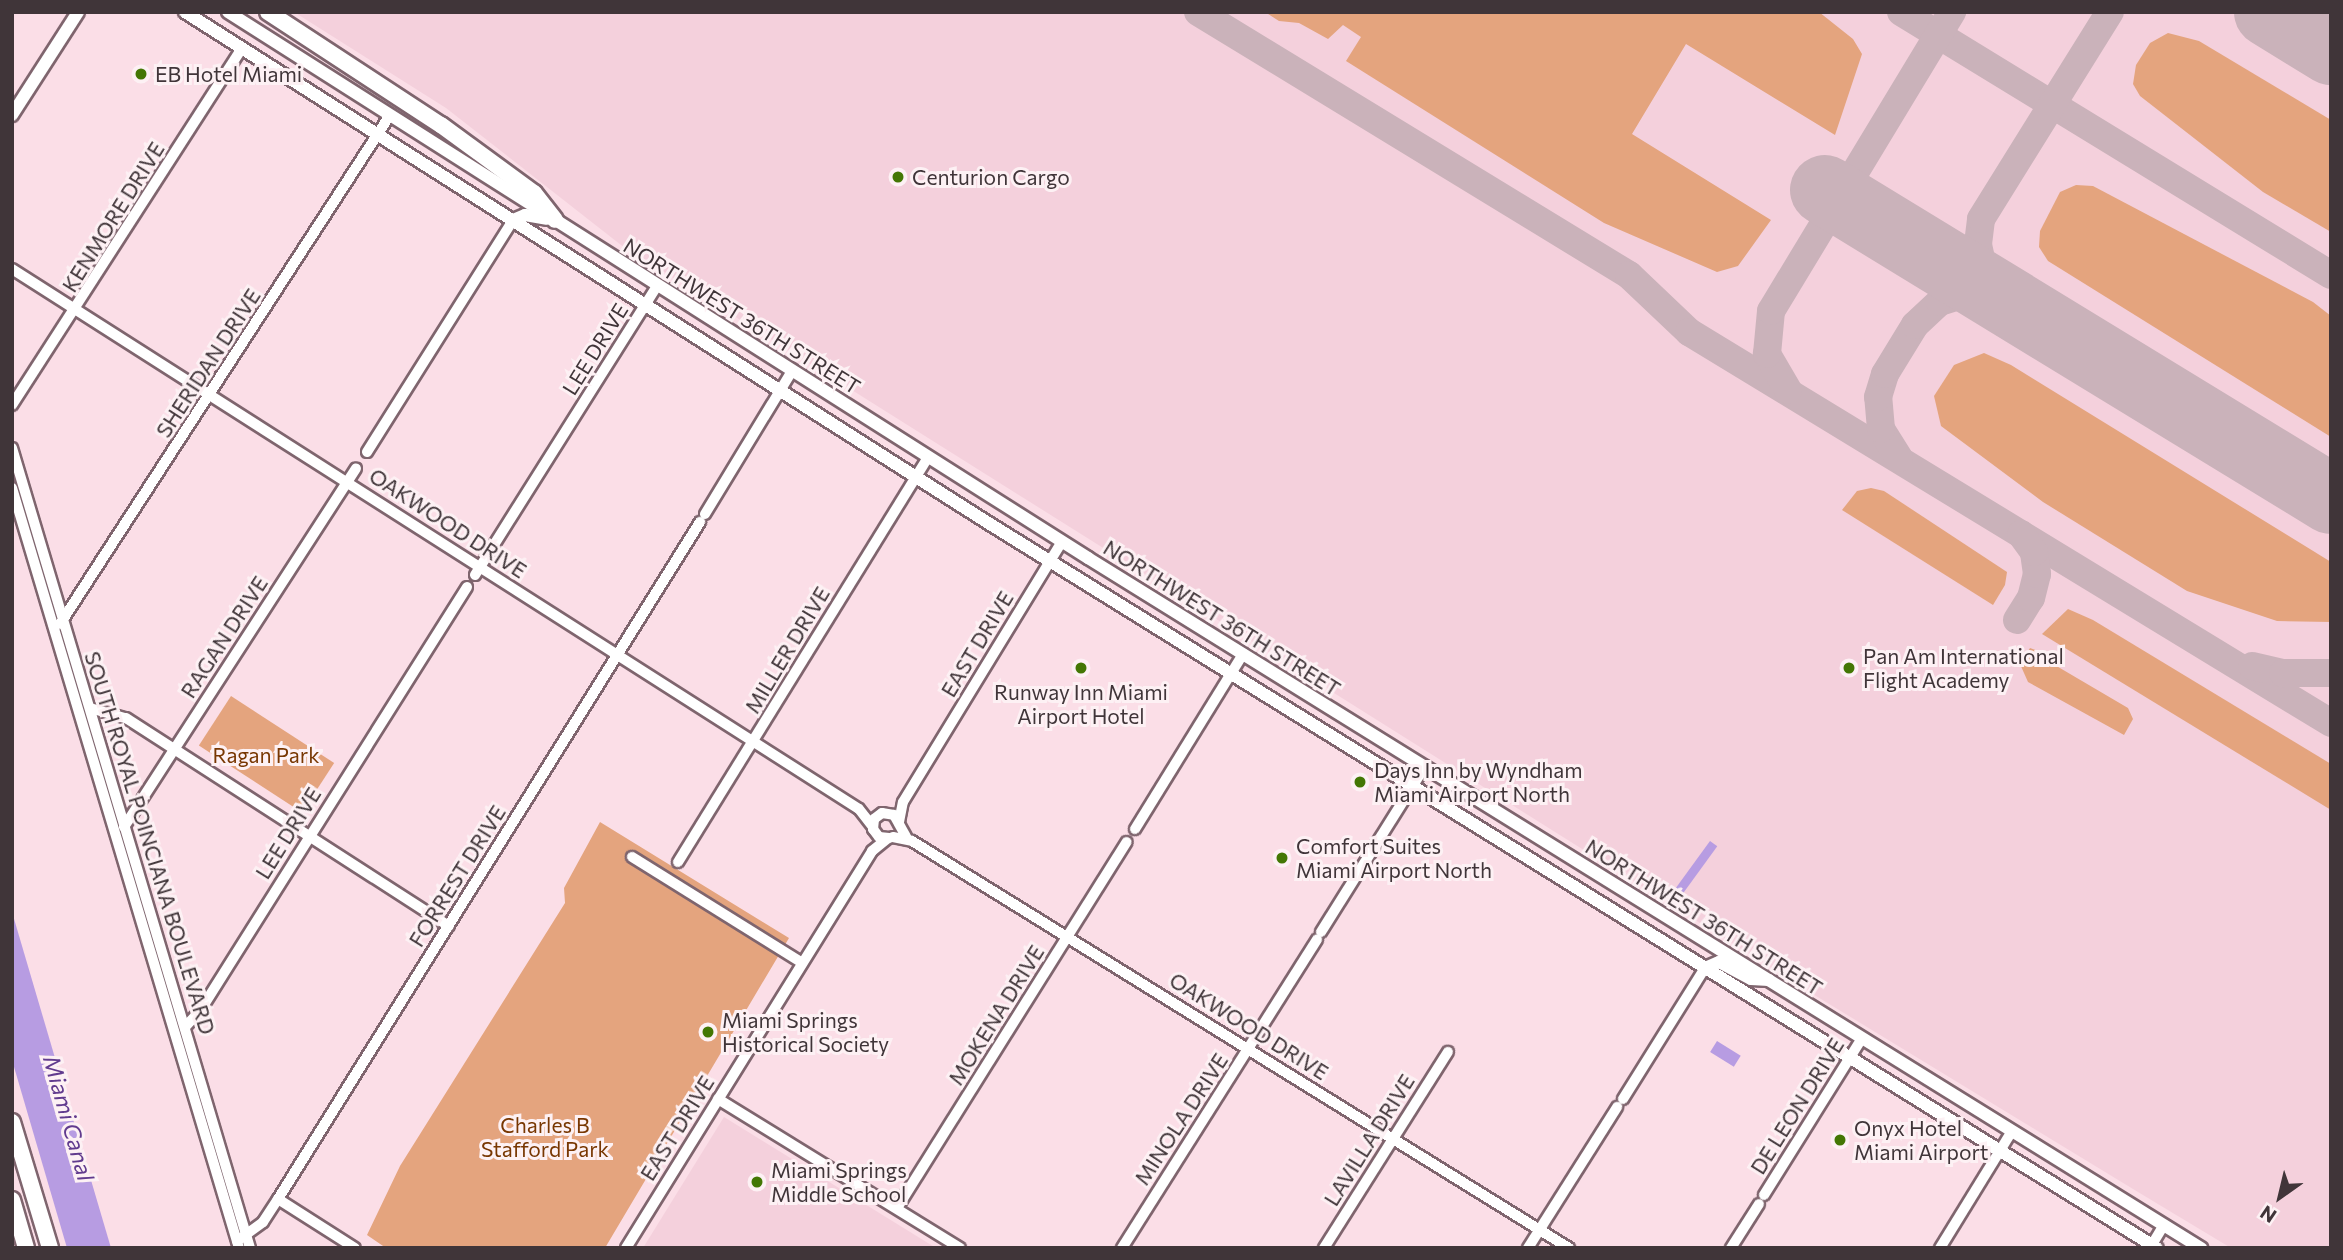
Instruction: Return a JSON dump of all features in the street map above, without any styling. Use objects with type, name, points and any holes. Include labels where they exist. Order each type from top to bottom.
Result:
[{"type":"highway","points":[[268,12],[441,125],[534,193],[560,223]]},
{"type":"highway","points":[[12,1122],[50,1248]]},
{"type":"highway","points":[[12,1200],[26,1248]]},
{"type":"main road","points":[[12,115],[78,12]]},
{"type":"main road","name":"NORTHWEST 36TH STREET","points":[[185,12],[916,477],[2153,1247]]},
{"type":"main road","name":"NORTHWEST 36TH STREET","points":[[228,12],[1062,542],[2201,1248]]},
{"type":"main road","points":[[242,48],[260,39],[275,42]]},
{"type":"main road","points":[[513,220],[540,216],[560,223]]},
{"type":"main road","points":[[1589,896],[1601,876]]},
{"type":"main road","points":[[1705,968],[1719,962],[1751,979],[1770,980]]},
{"type":"street","name":"KENMORE DRIVE","points":[[12,405],[78,309],[242,48]]},
{"type":"street","name":"SHERIDAN DRIVE","points":[[56,630],[390,115]]},
{"type":"street","points":[[367,452],[513,220]]},
{"type":"street","name":"OAKWOOD DRIVE","points":[[12,269],[348,480],[477,571],[618,655],[862,811],[873,829]]},
{"type":"street","name":"LEE DRIVE","points":[[477,571],[657,286]]},
{"type":"street","name":"FORREST DRIVE","points":[[241,1241],[263,1222],[278,1199],[792,371]]},
{"type":"street","name":"SOUTH ROYAL POINCIANA BOULEVARD","points":[[12,448],[185,1027],[241,1241]]},
{"type":"street","name":"MILLER DRIVE","points":[[678,862],[928,457]]},
{"type":"street","name":"RAGAN DRIVE","points":[[124,827],[356,468]]},
{"type":"street","name":"SOUTH ROYAL POINCIANA BOULEVARD","points":[[12,488],[241,1241],[250,1248]]},
{"type":"street","name":"EAST DRIVE","points":[[626,1248],[872,851],[890,838],[899,824],[903,802],[1062,542]]},
{"type":"street","name":"LEE DRIVE","points":[[185,1027],[200,1011],[467,587]]},
{"type":"street","points":[[1135,829],[1243,654]]},
{"type":"street","points":[[90,708],[126,718],[449,926]]},
{"type":"street","name":"MINOLA DRIVE","points":[[1122,1248],[1425,766]]},
{"type":"street","name":"EAST DRIVE","points":[[883,813],[903,802]]},
{"type":"street","name":"OAKWOOD DRIVE","points":[[862,811],[883,813],[899,824],[907,838],[1569,1248]]},
{"type":"street","points":[[883,813],[873,829],[890,838]]},
{"type":"street","name":"EAST DRIVE","points":[[872,851],[873,829]]},
{"type":"street","name":"OAKWOOD DRIVE","points":[[890,838],[907,838]]},
{"type":"street","name":"MOKENA DRIVE","points":[[897,1209],[1127,842]]},
{"type":"street","points":[[632,857],[803,963]]},
{"type":"street","points":[[1528,1248],[1705,968]]},
{"type":"street","name":"DE LEON DRIVE","points":[[1731,1248],[1862,1038]]},
{"type":"street","name":"LAVILLA DRIVE","points":[[1324,1248],[1448,1052]]},
{"type":"street","points":[[718,1099],[960,1248]]},
{"type":"street","points":[[1940,1248],[2011,1131]]},
{"type":"street","points":[[278,1199],[355,1248]]},
{"type":"street","points":[[2153,1247],[2164,1225]]},
{"type":"shaded area","points":[[294,12],[2331,12],[2331,1248],[2231,1248],[2133,1189],[1821,999],[621,245],[446,108]]},
{"type":"shaded area","name":"Miami Springs Middle School","points":[[724,1117],[936,1248],[643,1248]]},
{"type":"green space","points":[[1265,12],[1819,12],[1853,39],[1862,54],[1835,135],[1686,44],[1632,134],[1771,220],[1738,266],[1717,272],[1604,223],[1346,61],[1361,37],[1343,25],[1328,39],[1299,23],[1279,21]]},
{"type":"green space","points":[[2168,33],[2199,41],[2331,120],[2331,232],[2263,192],[2140,96],[2133,84],[2136,65],[2150,43]]},
{"type":"green space","points":[[2076,185],[2093,186],[2313,302],[2331,316],[2331,437],[2048,261],[2039,247],[2040,231],[2060,192]]},
{"type":"green space","points":[[1984,353],[2011,365],[2331,562],[2331,622],[2277,621],[2187,591],[2043,502],[1941,426],[1934,396],[1954,365]]},
{"type":"green space","points":[[1871,488],[1884,491],[2007,572],[2005,585],[1993,605],[1842,510],[1857,491]]},
{"type":"green space","points":[[2068,609],[2093,620],[2331,764],[2331,810],[2042,634]]},
{"type":"green space","points":[[2030,648],[2049,655],[2048,661],[2128,708],[2133,719],[2124,735],[2028,682],[2020,664]]},
{"type":"green space","name":"Ragan Park","points":[[231,696],[334,763],[302,812],[199,745]]},
{"type":"green space","name":"Charles B Stafford Park","points":[[600,822],[789,938],[605,1248],[386,1248],[367,1235],[400,1166],[565,903],[564,888]]},
{"type":"water","points":[[1710,841],[1717,846],[1682,895],[1675,890]]},
{"type":"water","name":"Miami Canal","points":[[12,912],[111,1248],[67,1248],[12,1060]]},
{"type":"water","points":[[1717,1041],[1741,1056],[1734,1067],[1710,1052]]},
{"type":"taxiway","points":[[1198,12],[1629,275],[1689,332],[2331,723]]},
{"type":"taxiway","points":[[1901,12],[2331,275]]},
{"type":"taxiway","points":[[1788,390],[1767,354],[1771,311],[1952,12]]},
{"type":"taxiway","points":[[2018,308],[1996,289],[1983,268],[1978,244],[1981,219],[2110,12]]},
{"type":"taxiway","points":[[2280,12],[2331,49]]},
{"type":"taxiway","points":[[1899,458],[1881,429],[1878,397],[1885,374],[1915,325],[1940,302],[1959,296],[1987,296],[2012,305]]},
{"type":"taxiway","points":[[2017,620],[2031,598],[2037,574],[2034,552],[2021,534]]},
{"type":"taxiway","points":[[2252,666],[2283,673],[2331,673]]},
{"type":"runway","points":[[2269,12],[2331,50]]},
{"type":"runway","points":[[1825,190],[2331,499]]},
{"type":"place","name":"EB Hotel Miami","points":[[141,74]]},
{"type":"place","name":"Centurion Cargo","points":[[898,177]]},
{"type":"place","name":"Runway Inn Miami Airport Hotel","points":[[1081,668]]},
{"type":"place","name":"Pan Am International Flight Academy","points":[[1849,668]]},
{"type":"place","name":"Days Inn by Wyndham Miami Airport North","points":[[1360,782]]},
{"type":"place","name":"Comfort Suites Miami Airport North","points":[[1282,858]]},
{"type":"place","name":"Miami Springs Historical Society","points":[[708,1032]]},
{"type":"place","name":"Onyx Hotel Miami Airport","points":[[1840,1140]]},
{"type":"place","name":"Miami Springs Middle School","points":[[757,1182]]}]
